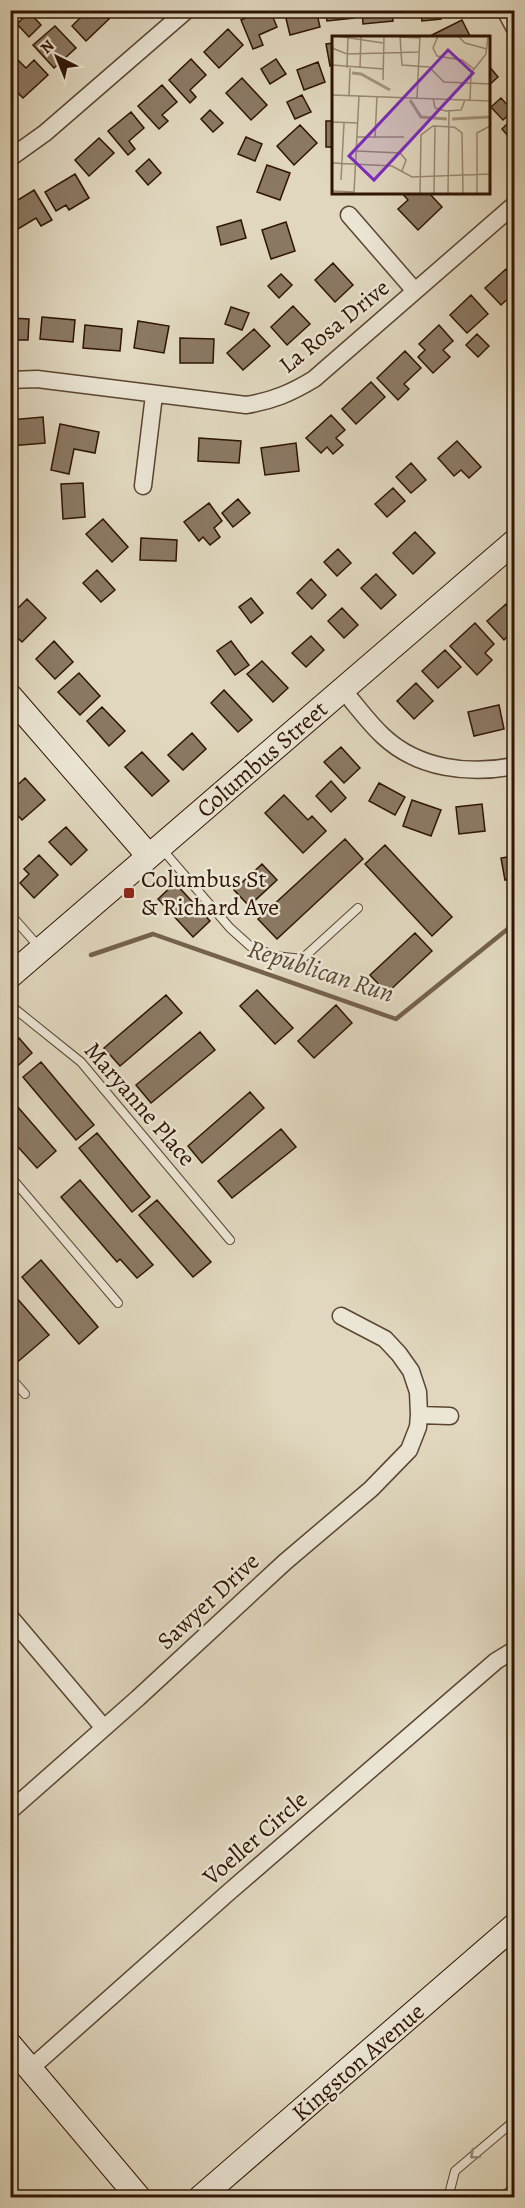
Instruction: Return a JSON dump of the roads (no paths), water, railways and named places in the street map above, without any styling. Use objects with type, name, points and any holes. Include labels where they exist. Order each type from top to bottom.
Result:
[{"type":"street","points":[[10,158],[45,133],[187,10]]},
{"type":"street","points":[[505,10],[514,27]]},
{"type":"street","name":"La Rosa Drive","points":[[10,380],[37,380],[246,405],[263,403],[284,396],[314,379],[514,205]]},
{"type":"street","points":[[349,215],[415,291]]},
{"type":"street","points":[[143,486],[154,395]]},
{"type":"street","name":"Columbus Street","points":[[10,976],[514,542]]},
{"type":"street","points":[[343,690],[384,737],[406,752],[434,765],[471,771],[490,771],[514,766]]},
{"type":"street","points":[[10,696],[154,851]]},
{"type":"street","points":[[341,1316],[386,1339],[399,1353],[415,1381],[419,1415],[450,1416]]},
{"type":"street","name":"Sawyer Drive","points":[[10,1810],[105,1728],[400,1460],[414,1439],[419,1415]]},
{"type":"street","points":[[10,1617],[105,1728]]},
{"type":"street","name":"Voeller Circle","points":[[31,2068],[229,1892],[496,1661],[514,1650]]},
{"type":"street","name":"Kingston Avenue","points":[[200,2198],[514,1926]]},
{"type":"street","points":[[10,2045],[139,2198]]},
{"type":"lane","points":[[154,851],[249,946],[275,956],[302,959],[358,908]]},
{"type":"lane","points":[[10,914],[41,950]]},
{"type":"lane","name":"Maryanne Place","points":[[10,1005],[81,1062],[230,1240]]},
{"type":"lane","points":[[10,1176],[118,1303]]},
{"type":"lane","points":[[10,1377],[25,1394]]},
{"type":"lane","points":[[448,2198],[455,2171],[514,2121]]},
{"type":"lane","points":[[502,2198],[514,2187]]},
{"type":"waterway","name":"Republican Run","points":[[91,955],[153,934],[396,1019],[514,924]]},
{"type":"place","name":"Columbus St & Richard Ave","points":[[129,893]]}]
